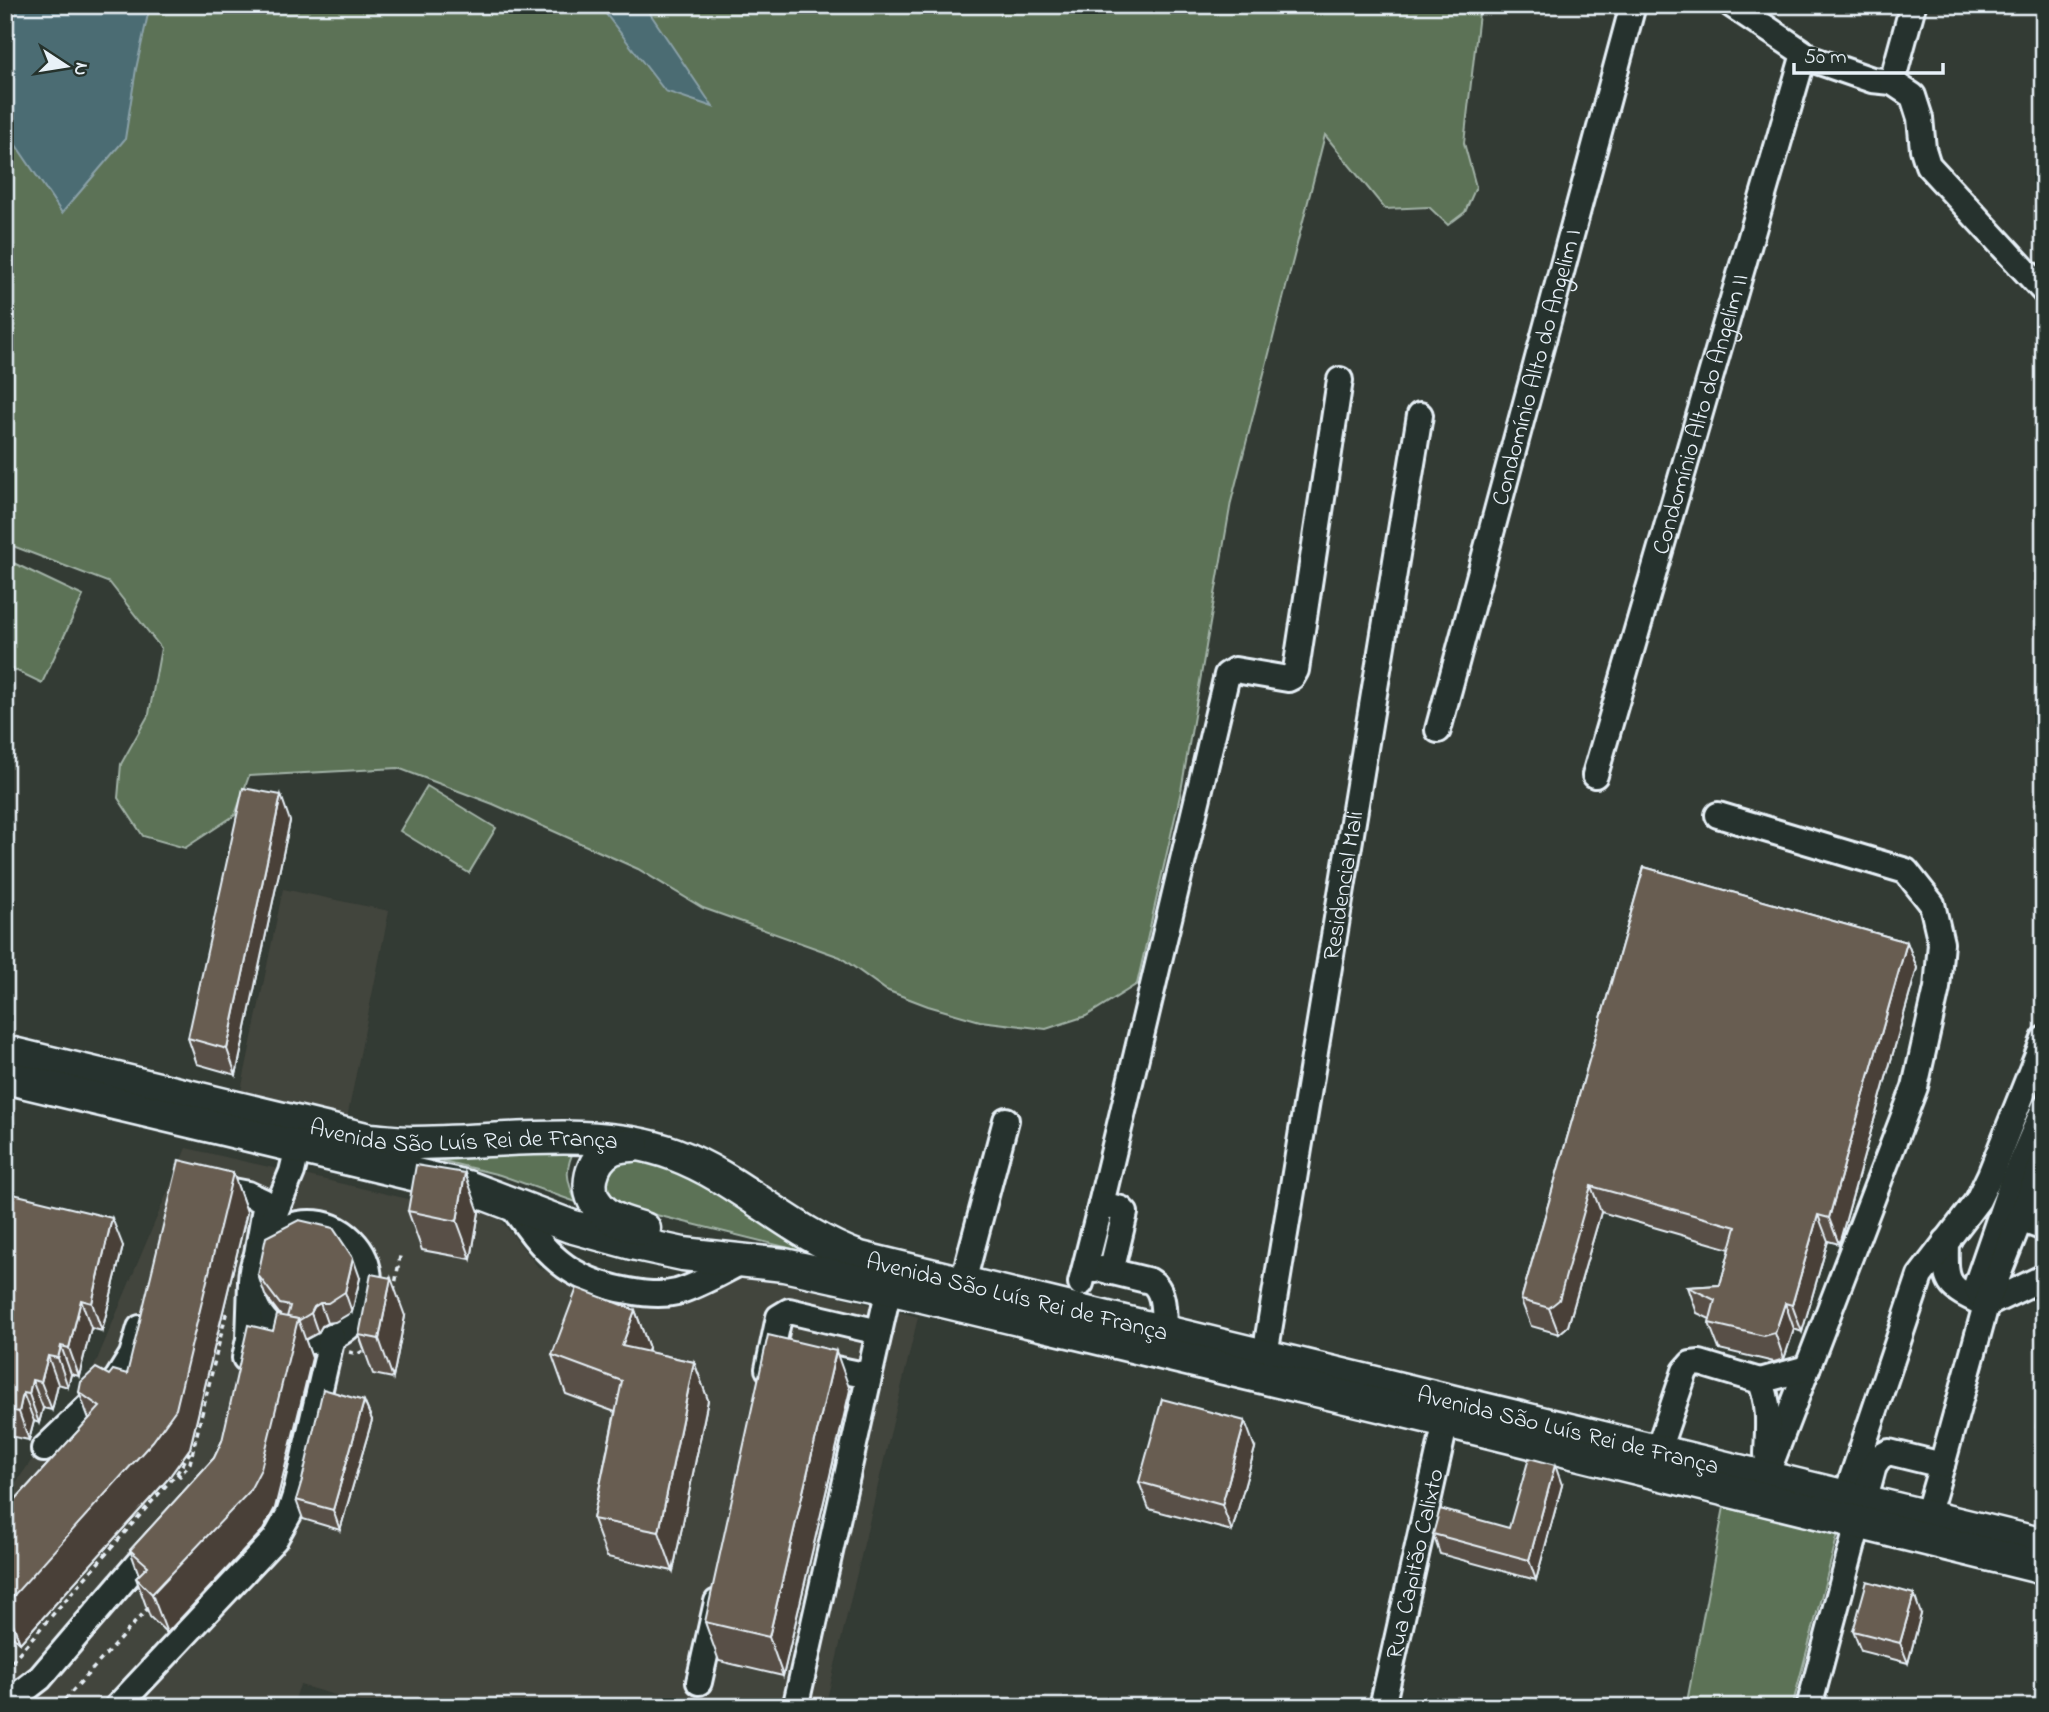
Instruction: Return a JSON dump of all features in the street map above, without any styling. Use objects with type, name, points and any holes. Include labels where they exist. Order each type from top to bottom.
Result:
[{"type":"main road","name":"Avenida São Luís Rei de França","points":[[5,1052],[370,1140],[409,1143],[571,1138],[637,1144],[672,1153],[707,1170],[800,1230],[842,1252],[860,1258],[963,1282],[1074,1295],[1164,1331],[1766,1476],[2044,1568]]},
{"type":"main road","name":"Avenida São Luís Rei de França","points":[[5,1077],[467,1188],[570,1226],[632,1243],[683,1254],[784,1265],[1446,1421],[1856,1506],[1927,1516],[2044,1545]]},
{"type":"main road","points":[[637,1144],[611,1149],[597,1162],[591,1177],[590,1190],[600,1209],[618,1221],[745,1260]]},
{"type":"street","name":"Condomínio Alto do Angelim I","points":[[1438,730],[1633,5]]},
{"type":"street","points":[[1732,5],[1804,54],[1825,65],[1872,80],[1892,82],[1913,96],[1920,118],[1923,149],[1928,165],[2044,291]]},
{"type":"street","points":[[1892,82],[1913,5]]},
{"type":"street","name":"Condomínio Alto do Angelim II","points":[[1595,775],[1804,54]]},
{"type":"street","points":[[1074,1295],[1101,1204],[1227,676],[1235,670],[1287,678],[1292,677],[1296,670],[1340,380]]},
{"type":"street","name":"Residencial Mali","points":[[1265,1355],[1420,415]]},
{"type":"street","points":[[1718,816],[1906,871],[1932,904],[1941,943],[1937,988],[1915,1087],[1766,1476]]},
{"type":"street","points":[[1810,1707],[1856,1506],[1920,1276],[1978,1200],[2044,1039]]},
{"type":"street","points":[[1986,1305],[1976,1286],[2011,1185],[2044,1108]]},
{"type":"street","points":[[963,1282],[1006,1121]]},
{"type":"street","points":[[253,1272],[292,1172],[298,1147]]},
{"type":"street","points":[[1927,1516],[1986,1305],[2042,1167]]},
{"type":"street","points":[[181,1188],[190,1183],[248,1194],[263,1201],[265,1208],[253,1272],[249,1339],[241,1377]]},
{"type":"street","points":[[1946,1241],[1976,1223],[2011,1185]]},
{"type":"street","points":[[509,1202],[533,1236],[561,1265],[576,1274],[617,1289],[661,1295],[678,1292],[745,1260]]},
{"type":"street","points":[[1101,1204],[1121,1209],[1125,1213],[1111,1272]]},
{"type":"street","points":[[2020,1219],[2044,1228]]},
{"type":"street","points":[[117,1707],[275,1539],[295,1496],[340,1345],[344,1331],[355,1321],[367,1295],[367,1267],[353,1242],[342,1233],[329,1227],[304,1223],[281,1231],[270,1238],[262,1248],[253,1272],[252,1295],[262,1318],[281,1334],[303,1341],[340,1345]]},
{"type":"street","points":[[1946,1241],[1945,1265],[1950,1284],[1958,1292],[1986,1305]]},
{"type":"street","points":[[1074,1295],[1094,1270],[1101,1269],[1150,1281],[1156,1284],[1161,1296],[1164,1331]]},
{"type":"street","points":[[1986,1305],[2044,1277]]},
{"type":"street","points":[[796,1704],[888,1289]]},
{"type":"street","points":[[44,1450],[125,1368],[132,1355],[147,1303]]},
{"type":"street","points":[[762,1396],[779,1317],[789,1311],[879,1332]]},
{"type":"street","points":[[771,1355],[869,1376]]},
{"type":"street","points":[[1658,1450],[1685,1371],[1691,1364],[1700,1363],[1760,1381],[1807,1368]]},
{"type":"street","points":[[1760,1381],[1766,1394],[1769,1412],[1766,1476]]},
{"type":"street","name":"Rua Capitão Calixto","points":[[1382,1707],[1446,1421]]},
{"type":"street","points":[[1856,1506],[1874,1465],[1880,1457],[1889,1452],[1942,1465]]},
{"type":"street","points":[[15,1702],[40,1678],[176,1520]]},
{"type":"street","points":[[699,1682],[723,1573]]},
{"type":"path","points":[[393,1297],[400,1256],[402,1257]]},
{"type":"path","points":[[177,1473],[180,1476],[190,1463],[228,1305]]},
{"type":"path","points":[[340,1345],[358,1354],[372,1343]]},
{"type":"path","points":[[5,1669],[177,1473],[194,1445]]},
{"type":"path","points":[[58,1707],[156,1599]]},
{"type":"shaded area","points":[[283,889],[389,911],[347,1118],[240,1096]]},
{"type":"shaded area","points":[[186,1148],[430,1204],[496,1214],[538,1267],[589,1292],[634,1308],[668,1305],[741,1279],[767,1278],[918,1317],[825,1707],[377,1707],[300,1685],[292,1707],[5,1707],[5,1498],[89,1379]]},
{"type":"green space","points":[[5,5],[1480,5],[1464,143],[1476,187],[1465,212],[1448,225],[1429,207],[1385,209],[1325,135],[1231,502],[1181,791],[1137,984],[1086,1016],[1046,1029],[980,1021],[928,1006],[886,990],[840,957],[703,908],[638,869],[493,804],[398,768],[249,776],[235,815],[185,848],[143,836],[118,798],[121,764],[149,714],[161,648],[110,583],[5,543]]},
{"type":"green space","points":[[5,559],[83,596],[42,683],[5,665]]},
{"type":"green space","points":[[427,786],[496,828],[469,873],[400,831]]},
{"type":"green space","points":[[576,1146],[568,1174],[576,1202],[500,1175],[406,1152]]},
{"type":"green space","points":[[624,1156],[657,1163],[727,1195],[808,1250],[801,1251],[624,1207],[607,1194],[605,1172]]},
{"type":"green space","points":[[1724,1507],[1838,1534],[1792,1707],[1686,1707]]},
{"type":"water","points":[[5,5],[150,5],[125,139],[62,213],[5,129]]},
{"type":"water","points":[[597,5],[647,5],[647,9],[713,107],[665,91]]},
{"type":"building","points":[[243,788],[281,795],[227,1049],[188,1038]]},
{"type":"building","points":[[1644,867],[1907,942],[1829,1218],[1818,1215],[1792,1305],[1785,1303],[1775,1333],[1764,1336],[1709,1323],[1715,1300],[1688,1287],[1720,1285],[1736,1227],[1591,1186],[1559,1300],[1549,1308],[1521,1300]]},
{"type":"building","points":[[179,1160],[233,1173],[176,1409],[153,1441],[6,1604],[5,1511],[100,1407],[79,1392],[81,1382],[96,1368],[109,1375],[113,1370],[127,1374]]},
{"type":"building","points":[[416,1165],[465,1173],[457,1221],[408,1211]]},
{"type":"building","points":[[5,1192],[112,1218],[92,1303],[81,1300],[69,1348],[61,1346],[58,1358],[48,1356],[41,1382],[32,1380],[29,1394],[23,1393],[19,1412],[5,1409]]},
{"type":"building","points":[[299,1220],[333,1228],[353,1258],[345,1292],[328,1303],[320,1303],[298,1321],[287,1317],[290,1306],[280,1304],[258,1275],[266,1237]]},
{"type":"building","points":[[371,1274],[391,1278],[379,1339],[359,1335]]},
{"type":"building","points":[[577,1288],[635,1310],[622,1346],[694,1362],[659,1532],[593,1519],[622,1381],[552,1355]]},
{"type":"building","points":[[277,1315],[298,1319],[261,1469],[249,1492],[152,1594],[136,1578],[148,1566],[130,1550],[214,1458],[222,1441],[248,1325],[273,1331]]},
{"type":"building","points":[[768,1335],[836,1351],[769,1637],[705,1622]]},
{"type":"building","points":[[323,1389],[364,1401],[333,1510],[296,1500]]},
{"type":"building","points":[[2044,1396],[2044,1429],[2036,1427]]},
{"type":"building","points":[[1162,1399],[1245,1421],[1222,1505],[1139,1482]]},
{"type":"building","points":[[1529,1458],[1555,1465],[1529,1560],[1433,1534],[1440,1509],[1509,1528]]},
{"type":"building","points":[[1867,1581],[1914,1594],[1900,1643],[1853,1631]]}]
